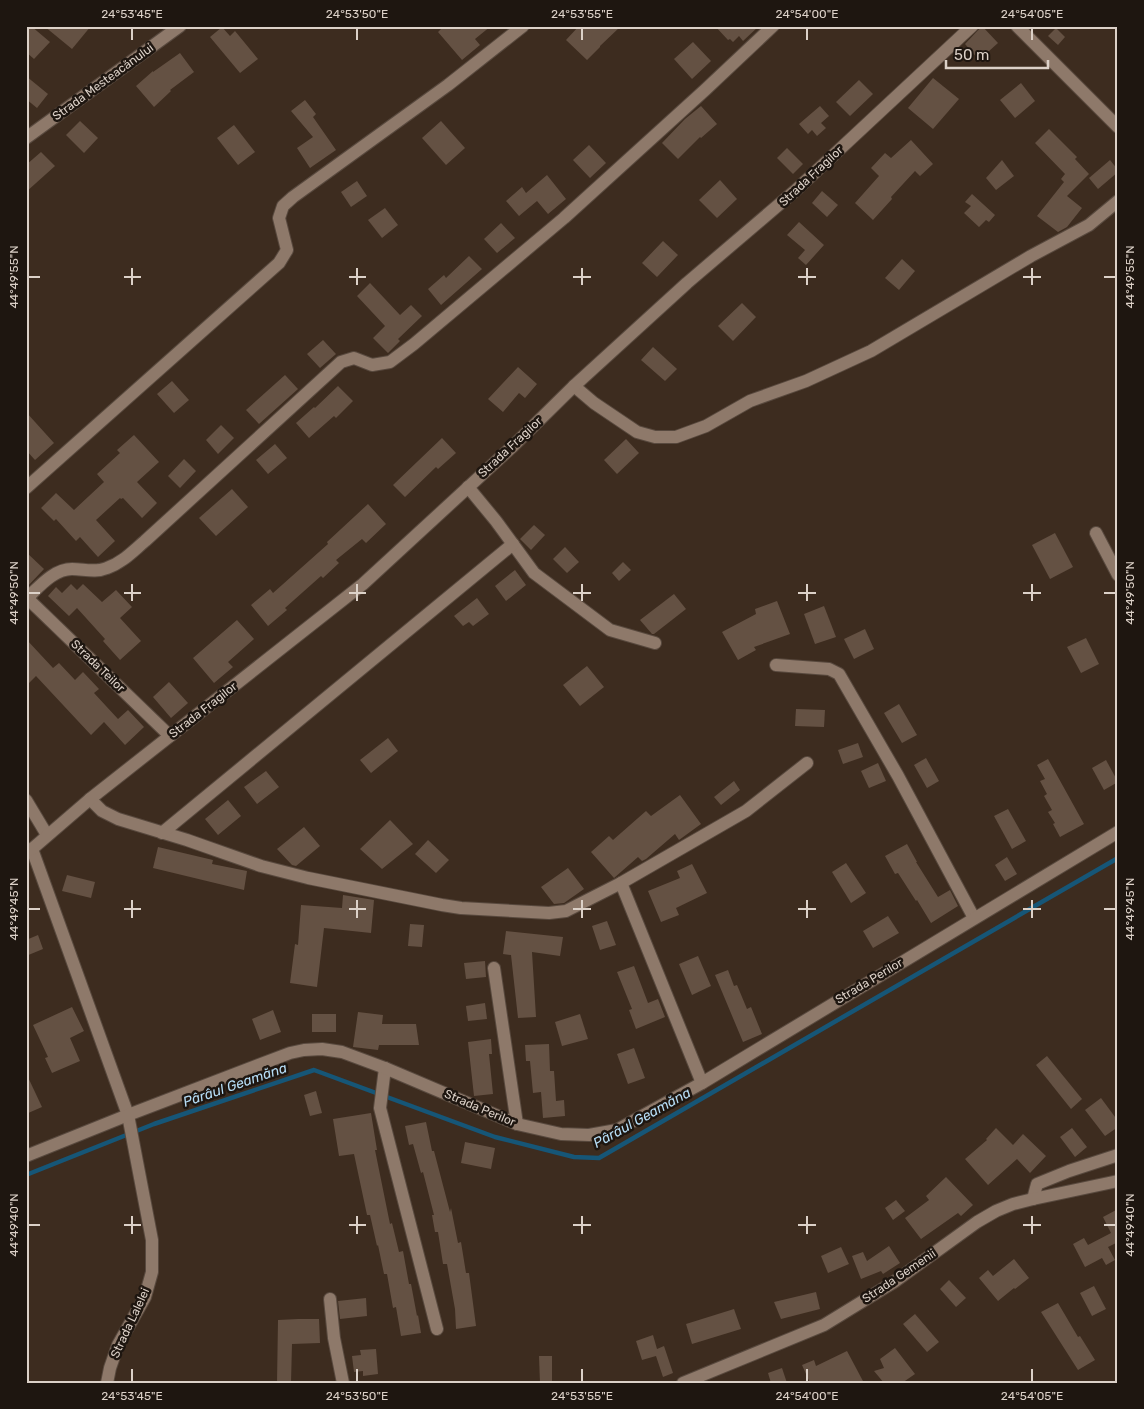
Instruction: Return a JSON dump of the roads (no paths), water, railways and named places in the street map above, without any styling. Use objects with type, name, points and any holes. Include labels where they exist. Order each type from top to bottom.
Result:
[{"type":"street","name":"Strada Mesteacănului","points":[[26,138],[180,26]]},
{"type":"street","points":[[26,488],[279,264],[287,250],[279,218],[283,206],[448,85],[523,26]]},
{"type":"street","points":[[27,597],[59,572],[70,569],[104,570],[117,565],[341,362],[354,358],[372,364],[390,362],[414,344],[564,218],[698,97],[773,26]]},
{"type":"street","name":"Strada Fragilor","points":[[29,850],[90,799],[363,584],[574,386],[687,283],[796,190],[972,26]]},
{"type":"street","points":[[1017,26],[1118,127]]},
{"type":"street","points":[[574,386],[594,403],[637,432],[655,437],[676,437],[706,426],[750,401],[806,381],[871,351],[1031,256],[1089,225],[1118,201]]},
{"type":"street","points":[[468,486],[534,573],[610,630],[655,643]]},
{"type":"street","points":[[1096,533],[1118,575]]},
{"type":"street","points":[[162,833],[513,544]]},
{"type":"street","name":"Strada Teilor","points":[[27,597],[170,736]]},
{"type":"street","points":[[776,665],[829,669],[839,674],[898,776],[974,918]]},
{"type":"street","points":[[90,799],[102,811],[118,820],[261,866],[308,878],[461,908],[557,913],[566,911],[621,883],[746,811],[807,764]]},
{"type":"street","points":[[26,800],[47,835]]},
{"type":"street","name":"Strada Perilor","points":[[26,1156],[290,1053],[322,1049],[342,1052],[385,1068],[517,1124],[562,1134],[589,1135],[618,1130],[702,1083],[1118,832]]},
{"type":"street","name":"Strada Lalelei","points":[[29,850],[47,888],[128,1115],[152,1240],[152,1272],[145,1297],[118,1345],[107,1383]]},
{"type":"street","points":[[621,883],[702,1083]]},
{"type":"street","points":[[494,968],[517,1124]]},
{"type":"street","points":[[385,1068],[380,1108],[437,1329]]},
{"type":"street","points":[[1032,1199],[1037,1184],[1118,1155]]},
{"type":"street","name":"Strada Gemenii","points":[[683,1383],[824,1325],[894,1282],[976,1222],[996,1211],[1032,1199],[1118,1181]]},
{"type":"street","points":[[330,1299],[334,1338],[343,1383]]},
{"type":"waterway","name":"Pârâul Geamăna","points":[[26,1175],[154,1124],[314,1070],[495,1137],[574,1157],[599,1158],[1118,858]]}]
